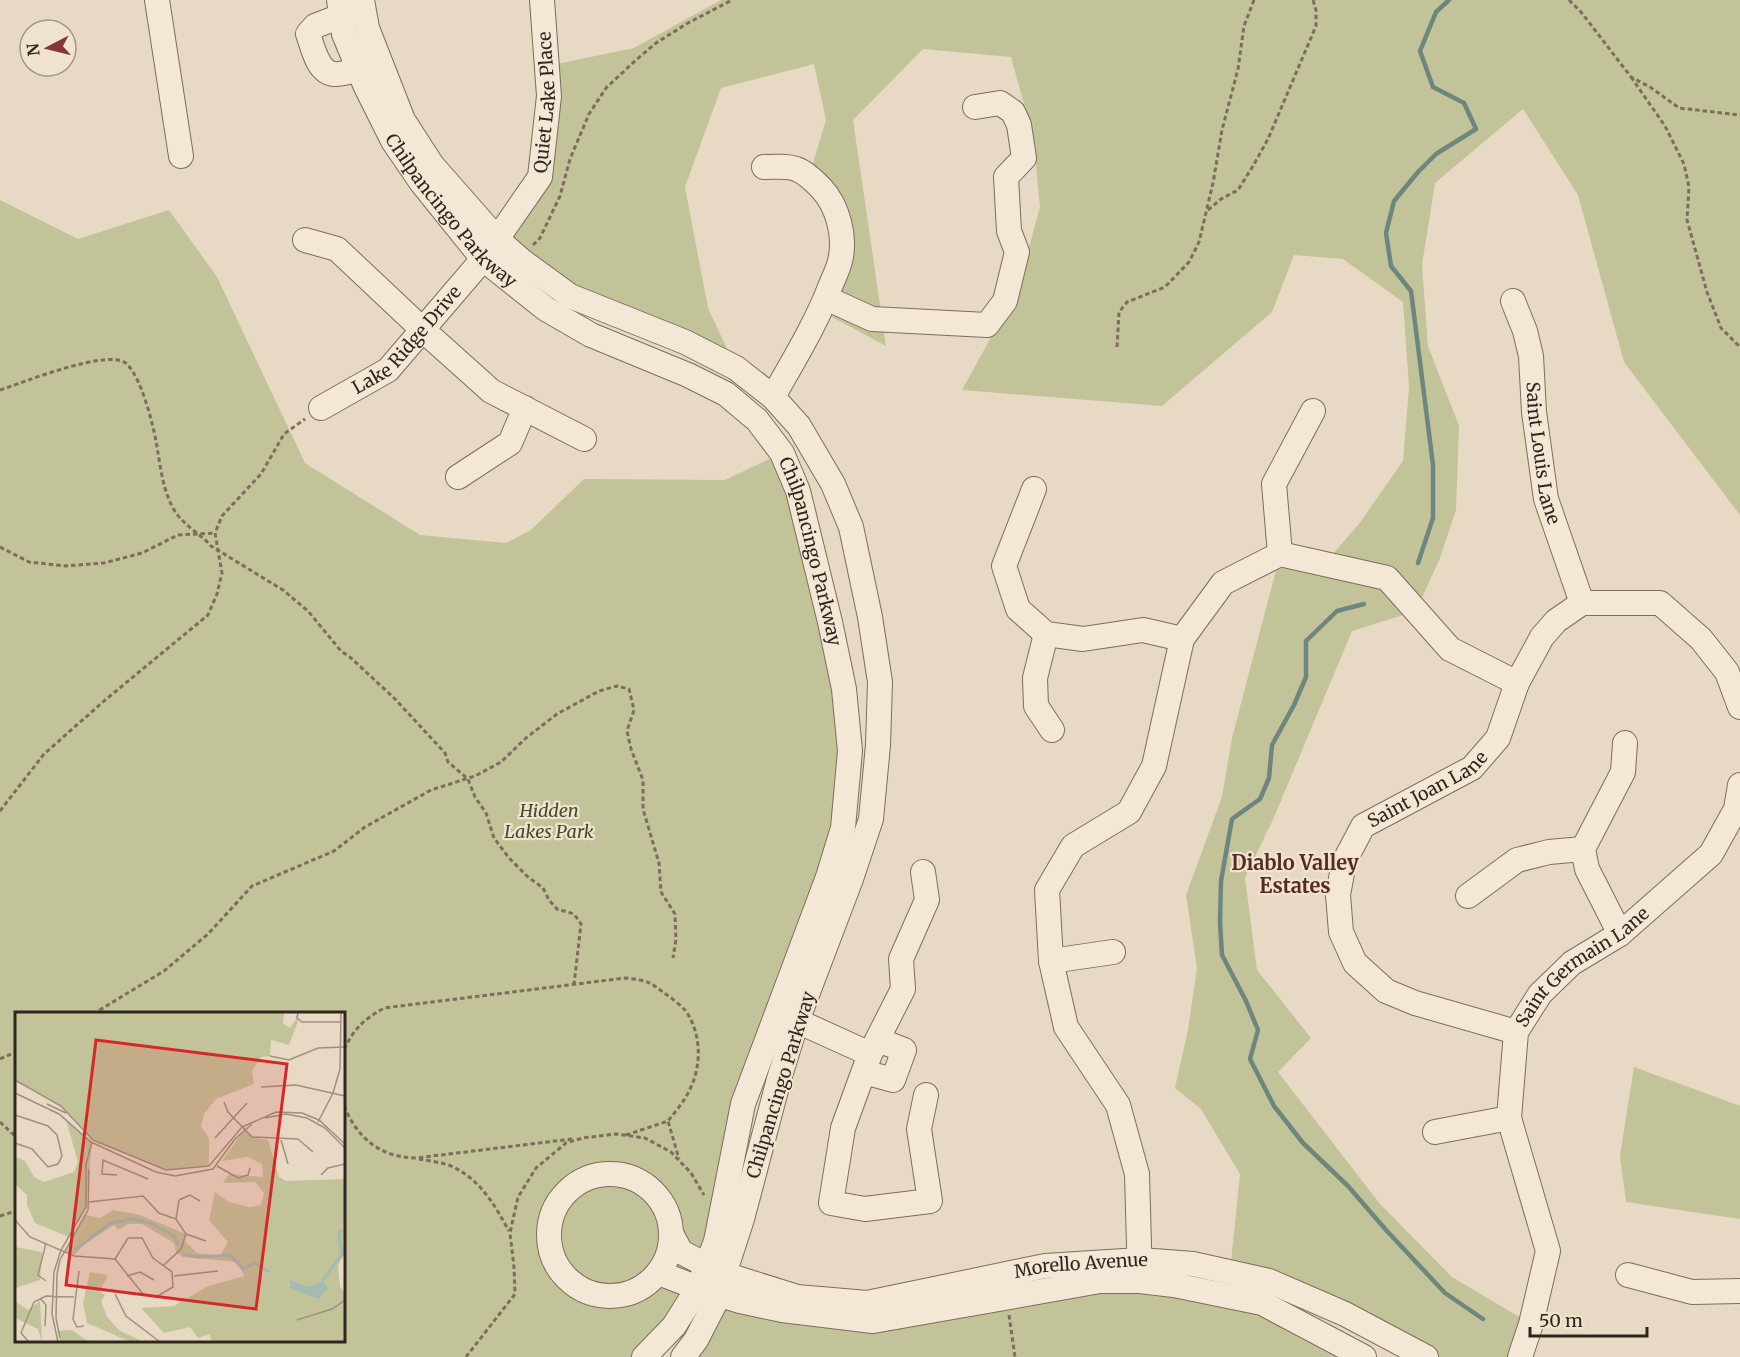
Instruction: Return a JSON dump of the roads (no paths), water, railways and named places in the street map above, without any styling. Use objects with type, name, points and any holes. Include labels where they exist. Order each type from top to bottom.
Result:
[{"type":"street","points":[[157,0],[181,156]]},
{"type":"street","name":"Chilpancingo Parkway","points":[[362,0],[367,28],[403,120],[432,165],[497,239],[522,261],[570,296],[685,342],[736,368],[773,398],[799,426],[833,484],[850,527],[870,617],[880,682],[878,745],[871,819],[851,879],[743,1104],[716,1241],[712,1280]]},
{"type":"street","name":"Quiet Lake Place","points":[[483,259],[540,177],[549,96],[542,0]]},
{"type":"street","points":[[340,8],[308,34],[317,60],[325,72],[335,75],[359,69]]},
{"type":"street","name":"Chilpancingo Parkway","points":[[340,8],[344,34],[393,141],[421,182],[483,259],[546,309],[591,335],[688,375],[726,394],[757,420],[782,453],[798,491],[831,622],[844,689],[850,751],[843,828],[787,1016],[779,1079],[742,1219],[712,1280]]},
{"type":"street","points":[[826,298],[872,319],[987,325],[1005,301],[1017,252],[1009,231],[1006,177],[1024,158],[1019,125],[1013,112],[1000,103],[975,107]]},
{"type":"street","points":[[764,167],[798,169],[809,176],[833,204],[842,243],[840,262],[821,310],[773,398]]},
{"type":"street","points":[[305,240],[338,249],[491,391],[584,439]]},
{"type":"street","name":"Lake Ridge Drive","points":[[321,408],[388,370],[483,259]]},
{"type":"street","name":"Saint Louis Lane","points":[[1513,301],[1531,356],[1534,412],[1546,499],[1582,603]]},
{"type":"street","points":[[458,477],[510,443],[525,408]]},
{"type":"street","points":[[1280,555],[1274,484],[1313,411]]},
{"type":"street","points":[[1034,489],[1004,566],[1018,609],[1046,634],[1083,639],[1143,630],[1182,639]]},
{"type":"street","points":[[1140,1270],[1137,1174],[1118,1105],[1066,1027],[1051,961],[1047,890],[1073,846],[1129,812],[1154,766],[1182,639],[1223,583],[1280,555],[1387,579],[1450,649],[1517,683],[1542,637],[1556,621],[1582,603],[1660,603],[1701,639],[1727,672],[1740,707]]},
{"type":"street","points":[[1046,634],[1035,678],[1036,706],[1052,730]]},
{"type":"street","name":"Saint Joan Lane","points":[[1516,1032],[1414,1004],[1386,991],[1355,963],[1341,932],[1338,895],[1344,862],[1364,825],[1472,768],[1498,738],[1517,683]]},
{"type":"street","points":[[1620,934],[1587,869],[1583,849],[1623,772],[1625,743]]},
{"type":"street","name":"Saint Germain Lane","points":[[1520,1357],[1531,1324],[1548,1251],[1509,1118],[1516,1032],[1540,994],[1572,963],[1620,934],[1711,854],[1736,809],[1740,785]]},
{"type":"street","points":[[1468,896],[1517,860],[1549,852],[1583,849]]},
{"type":"street","points":[[922,872],[927,900],[901,959],[903,989],[871,1055],[843,1128],[831,1203],[865,1209],[930,1201],[919,1129],[926,1095]]},
{"type":"street","points":[[1051,961],[1113,952]]},
{"type":"street","points":[[787,1016],[871,1055]]},
{"type":"street","points":[[1435,1132],[1509,1118]]},
{"type":"street","points":[[599,1174],[627,1176],[640,1181],[654,1192],[664,1205],[672,1235],[668,1256],[659,1272],[648,1284],[619,1296],[602,1296],[583,1290],[564,1276],[551,1251],[549,1232],[553,1211],[563,1195],[578,1182],[599,1174]]},
{"type":"street","points":[[672,1235],[681,1252],[712,1280],[714,1305],[696,1340],[683,1357]]},
{"type":"street","name":"Morello Avenue","points":[[712,1280],[797,1298],[867,1304],[1045,1266],[1140,1270],[1193,1264],[1269,1281],[1345,1314],[1426,1357]]},
{"type":"street","name":"Morello Avenue","points":[[1140,1270],[1174,1285],[1262,1303],[1364,1357]]},
{"type":"street","points":[[659,1272],[712,1280]]},
{"type":"street","points":[[1628,1275],[1692,1292],[1740,1292]]},
{"type":"street","points":[[644,1357],[674,1326],[712,1280]]},
{"type":"waterway","points":[[1418,563],[1433,518],[1433,465],[1411,291],[1391,266],[1386,233],[1394,201],[1418,172],[1436,154],[1476,129],[1464,103],[1433,87],[1420,51],[1436,12],[1449,0]]},
{"type":"waterway","points":[[1364,604],[1337,611],[1306,641],[1306,677],[1272,745],[1269,778],[1260,799],[1232,819],[1221,881],[1222,955],[1258,1030],[1250,1059],[1274,1106],[1303,1143],[1348,1186],[1445,1293],[1483,1319]]},
{"type":"district","name":"Diablo Valley Estates","points":[[1295,874]]},
{"type":"park label","name":"Hidden Lakes Park","points":[[549,821]]}]
